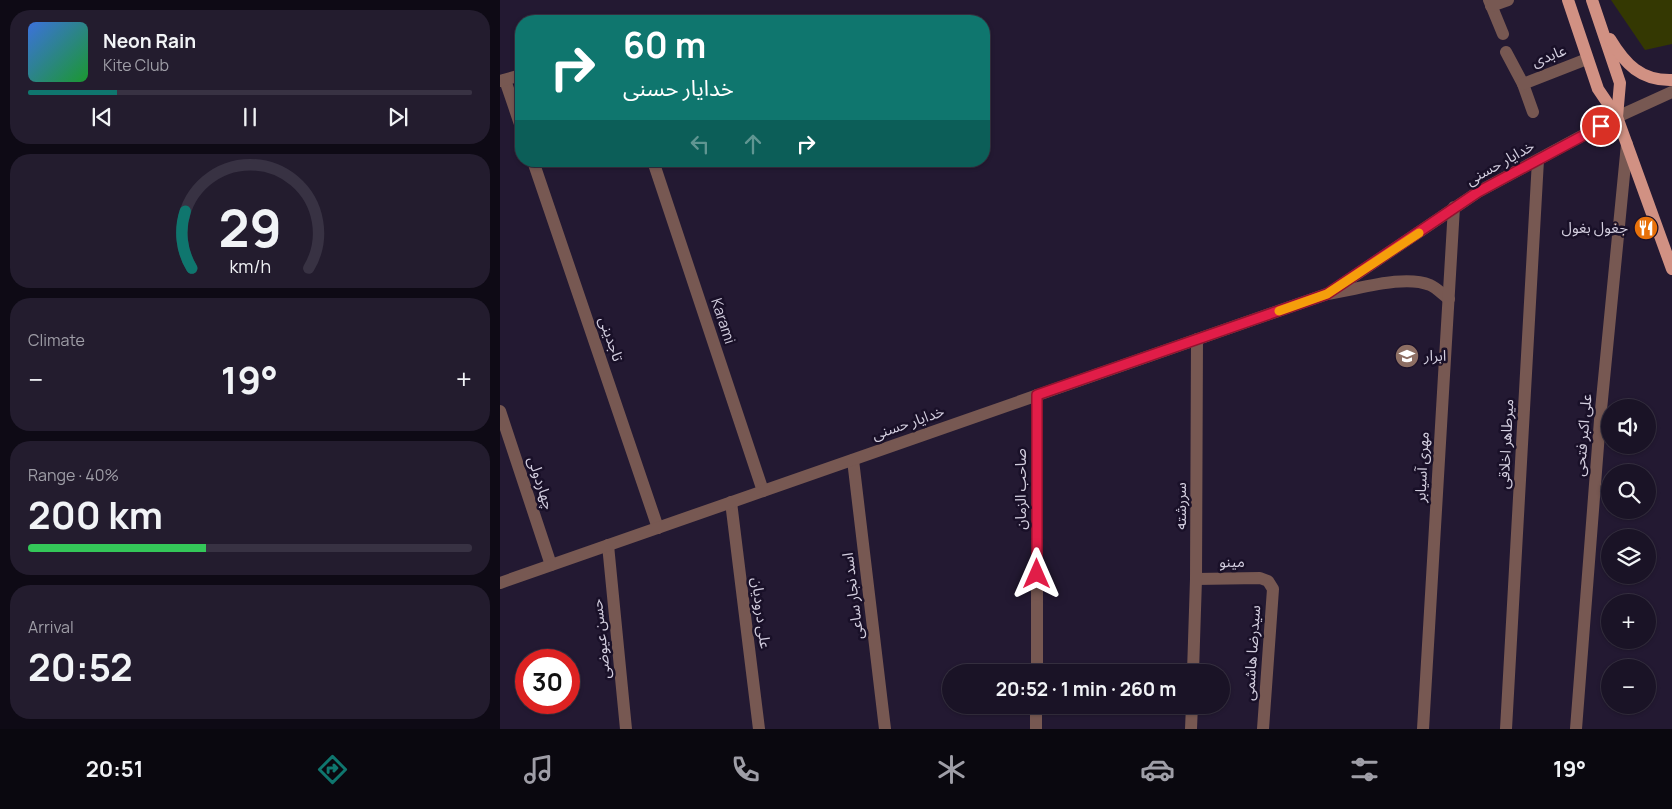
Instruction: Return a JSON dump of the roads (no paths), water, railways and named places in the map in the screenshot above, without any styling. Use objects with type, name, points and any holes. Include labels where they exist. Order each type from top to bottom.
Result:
[{"type":"main road","points":[[1568,0],[1598,90],[1617,117],[1672,269]]},
{"type":"main road","points":[[1592,0],[1620,83],[1617,117]]},
{"type":"main road","points":[[1599,22],[1616,49],[1633,68],[1655,80],[1672,80]]},
{"type":"street","points":[[1503,34],[1490,3],[1508,0]]},
{"type":"street","points":[[1506,52],[1523,84],[1533,112]]},
{"type":"street","name":"عابدی","points":[[1523,84],[1587,59]]},
{"type":"street","points":[[515,77],[503,81],[515,112]]},
{"type":"street","name":"خدایار حسنی","points":[[1327,294],[1454,208],[1617,117],[1672,92]]},
{"type":"street","points":[[1653,101],[1672,104]]},
{"type":"street","name":"علی اکبر فتحی","points":[[1607,399],[1627,144]]},
{"type":"street","name":"میرطاهر اخلاقی","points":[[1506,729],[1538,160]]},
{"type":"street","name":"تاجدینی","points":[[535,167],[658,528]]},
{"type":"street","name":"Karami","points":[[656,167],[762,491]]},
{"type":"street","name":"مهری آسیابر","points":[[1423,729],[1454,208]]},
{"type":"street","name":"خدایار حسنی","points":[[500,583],[1327,294],[1395,281],[1416,281],[1432,286],[1449,299]]},
{"type":"street","name":"سررشته","points":[[1193,664],[1196,579],[1198,339]]},
{"type":"street","name":"صاحب الزمان","points":[[1036,664],[1037,395]]},
{"type":"street","name":"چهاردولی","points":[[500,411],[550,565]]},
{"type":"street","name":"علی اکبر فتحی","points":[[1576,729],[1602,454]]},
{"type":"street","name":"اسد نجار ساعی","points":[[853,460],[885,729]]},
{"type":"street","name":"علی درودیان","points":[[731,502],[759,729]]},
{"type":"street","name":"حسن عیوضی","points":[[608,545],[626,729]]},
{"type":"street","name":"مینو","points":[[1196,579],[1260,578],[1268,581]]},
{"type":"street","name":"سیدرضا هاشمی","points":[[1263,729],[1273,589],[1268,581]]},
{"type":"street","points":[[1036,714],[1036,729]]},
{"type":"street","points":[[1191,729],[1192,714]]},
{"type":"place","name":"جغول بغول","points":[[1646,228]]},
{"type":"place","name":"ابرار","points":[[1407,356]]}]
